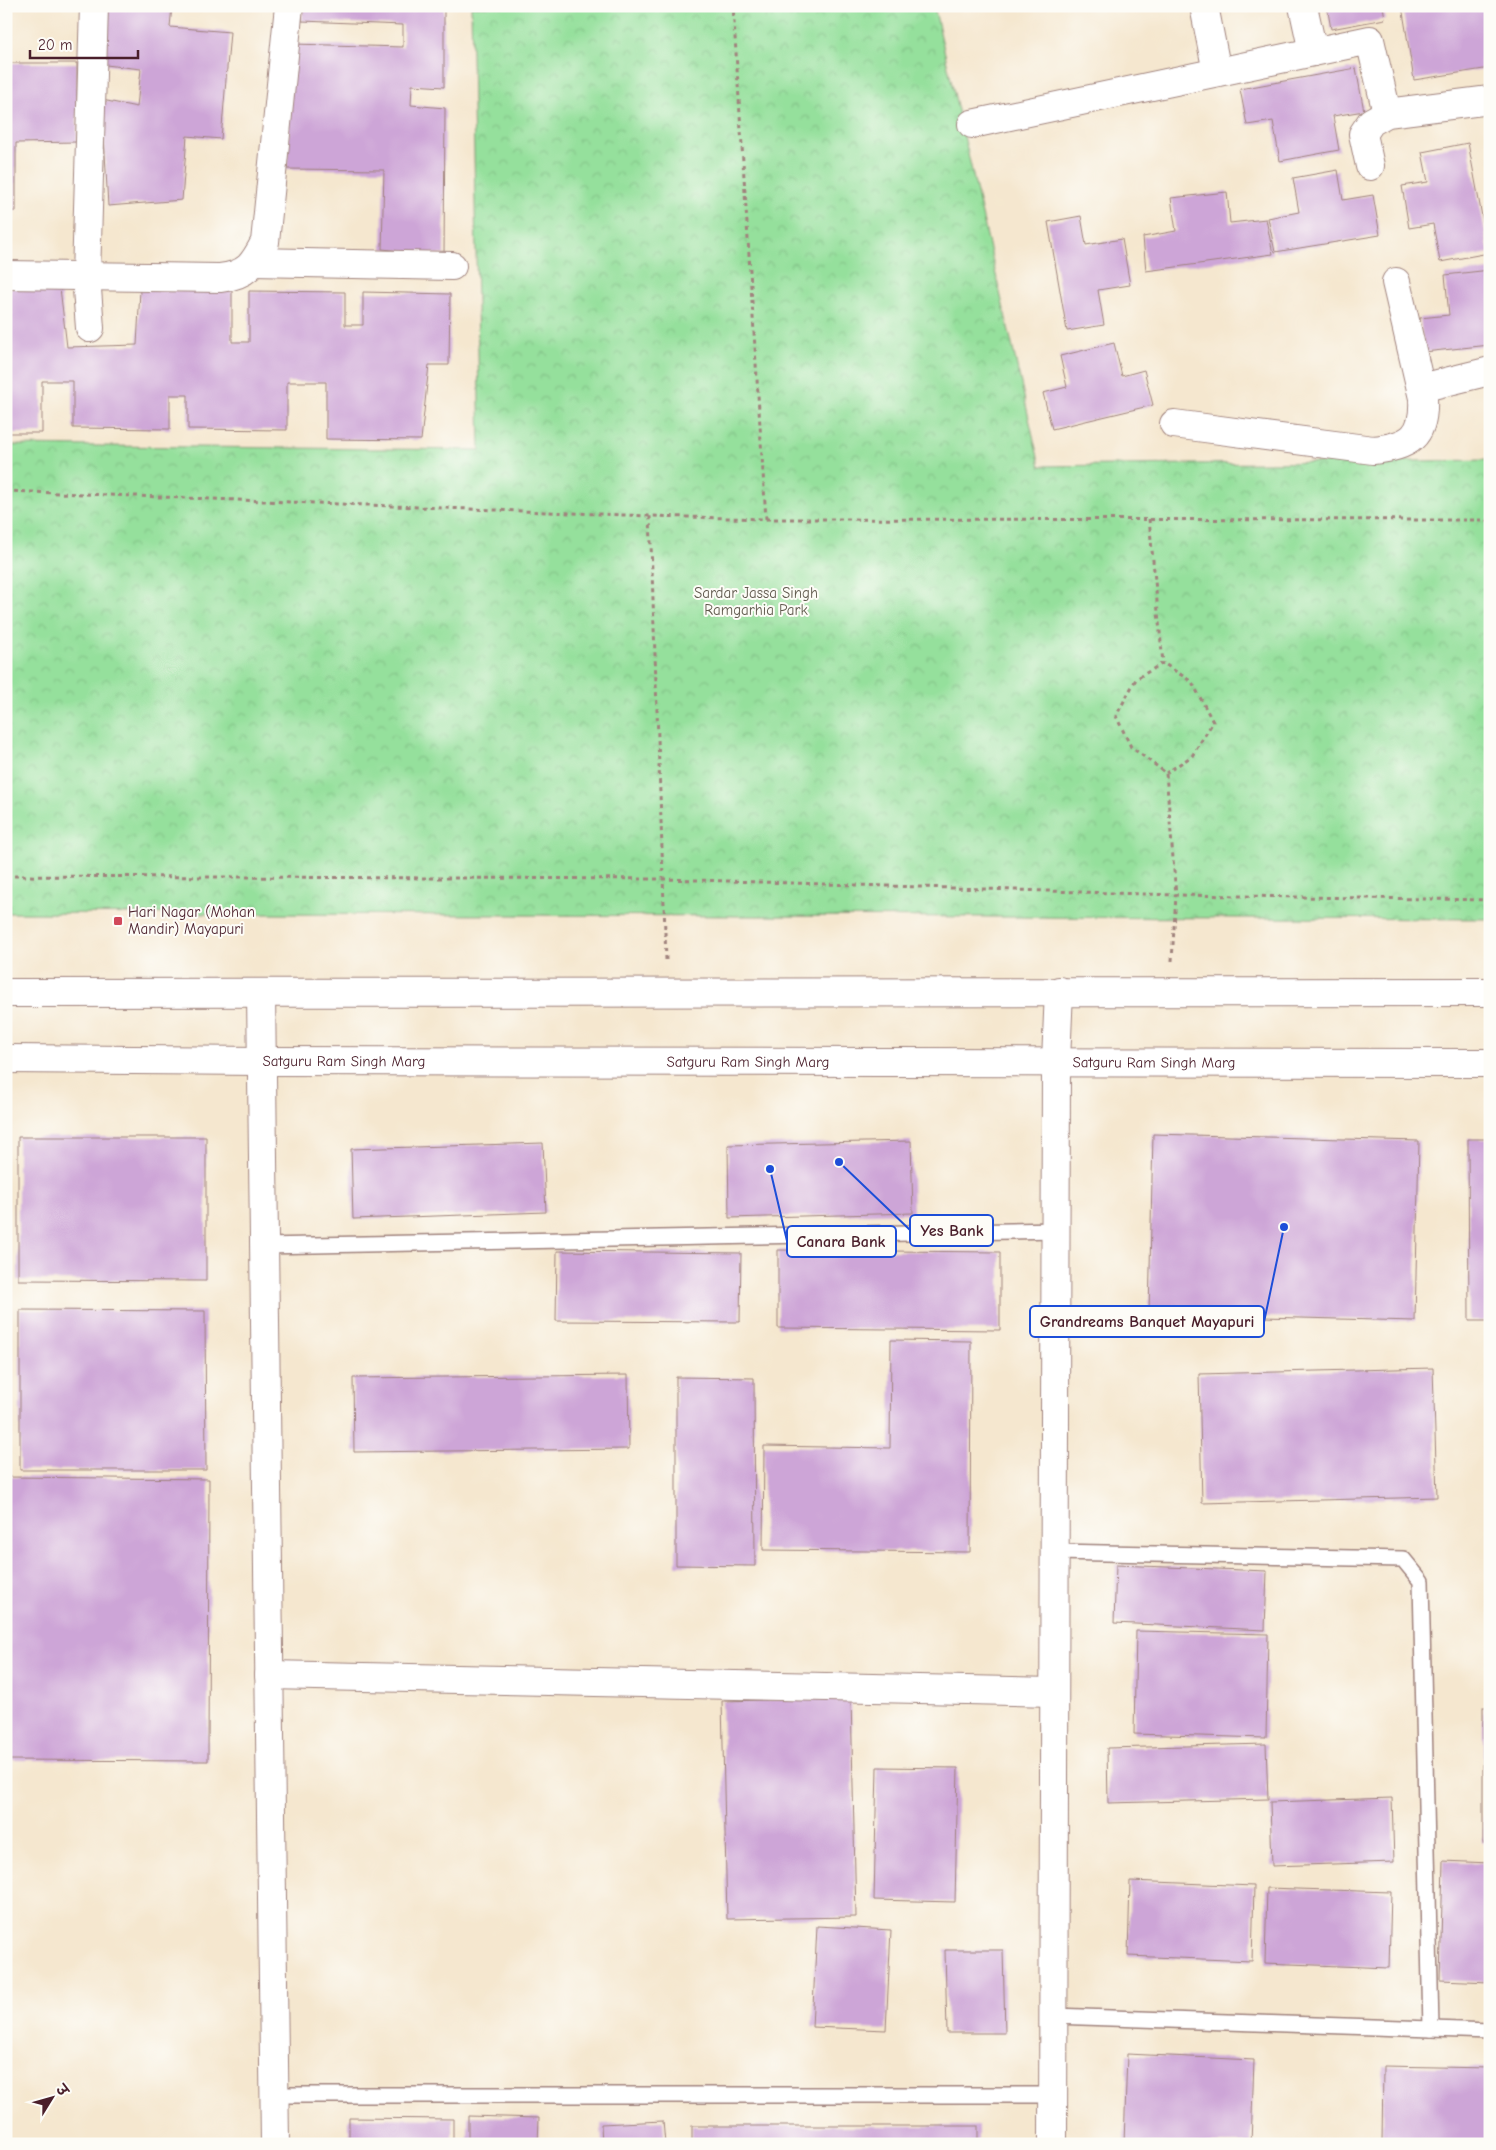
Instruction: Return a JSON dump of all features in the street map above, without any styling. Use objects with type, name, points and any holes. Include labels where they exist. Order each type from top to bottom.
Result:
[{"type":"street","points":[[90,328],[86,276],[94,6]]},
{"type":"street","points":[[6,275],[220,278],[239,276],[254,262],[266,242],[289,6]]},
{"type":"street","points":[[1204,6],[1217,72]]},
{"type":"street","points":[[1303,6],[1313,52]]},
{"type":"street","points":[[972,124],[1370,40],[1387,113]]},
{"type":"street","points":[[1370,166],[1363,134],[1371,122],[1387,113],[1490,100]]},
{"type":"street","points":[[254,262],[363,274],[452,266]]},
{"type":"street","points":[[1174,424],[1373,450],[1392,448],[1408,442],[1419,431],[1424,414],[1421,388],[1396,282]]},
{"type":"street","points":[[1421,388],[1490,371]]},
{"type":"street","points":[[1053,2144],[1056,1061],[1059,991]]},
{"type":"street","points":[[6,992],[1490,992]]},
{"type":"street","points":[[261,993],[275,2144]]},
{"type":"street","name":"Satguru Ram Singh Marg","points":[[6,1058],[262,1062],[1056,1061],[1490,1063]]},
{"type":"street","points":[[269,1675],[1054,1692]]},
{"type":"lane","points":[[264,1246],[1056,1230]]},
{"type":"lane","points":[[1054,1552],[1403,1559],[1421,1582],[1431,2029]]},
{"type":"lane","points":[[1053,2016],[1490,2031]]},
{"type":"lane","points":[[274,2095],[1053,2095]]},
{"type":"path","points":[[733,6],[766,519]]},
{"type":"path","points":[[6,491],[766,519],[1490,520]]},
{"type":"path","points":[[650,516],[667,992]]},
{"type":"path","points":[[1150,519],[1163,663]]},
{"type":"path","points":[[1163,663],[1192,682],[1213,722],[1192,756],[1166,773]]},
{"type":"path","points":[[1163,663],[1136,679],[1116,716],[1131,746],[1166,773],[1176,895],[1171,991]]},
{"type":"path","points":[[6,876],[664,879],[1176,895],[1490,900]]},
{"type":"green space","name":"Sardar Jassa Singh Ramgarhia Park","points":[[471,6],[934,6],[1040,466],[1490,460],[1490,919],[6,913],[6,445],[480,450]]},
{"type":"building","points":[[106,6],[172,6],[170,27],[230,32],[221,139],[187,136],[182,200],[108,206],[102,100],[137,107],[141,69],[106,65]]},
{"type":"building","points":[[303,6],[444,6],[444,87],[412,85],[411,105],[445,108],[444,255],[382,249],[384,170],[287,169],[293,44],[403,47],[403,25],[302,21]]},
{"type":"building","points":[[1327,6],[1383,6],[1385,19],[1331,29]]},
{"type":"building","points":[[1402,6],[1490,6],[1490,68],[1414,80]]},
{"type":"building","points":[[6,63],[77,63],[77,142],[16,143],[16,211],[6,211]]},
{"type":"building","points":[[1356,68],[1364,111],[1333,116],[1339,150],[1280,161],[1273,121],[1247,125],[1240,89]]},
{"type":"building","points":[[1468,143],[1489,253],[1440,262],[1433,224],[1409,228],[1402,186],[1428,182],[1422,152]]},
{"type":"building","points":[[1338,170],[1343,200],[1373,195],[1380,235],[1275,252],[1268,218],[1299,212],[1293,178]]},
{"type":"building","points":[[1227,192],[1230,223],[1266,219],[1273,254],[1146,271],[1143,237],[1176,231],[1171,198]]},
{"type":"building","points":[[1081,216],[1086,245],[1122,239],[1130,285],[1098,290],[1104,325],[1067,331],[1048,222]]},
{"type":"building","points":[[1490,270],[1490,345],[1424,352],[1420,318],[1449,315],[1445,275]]},
{"type":"building","points":[[6,288],[60,288],[67,347],[137,345],[140,290],[232,291],[232,342],[249,342],[249,291],[345,292],[345,325],[363,325],[363,292],[450,294],[449,365],[429,365],[421,440],[326,439],[326,382],[287,382],[287,430],[188,429],[188,395],[170,395],[170,429],[73,428],[73,381],[42,381],[42,433],[6,433]]},
{"type":"building","points":[[1114,343],[1122,376],[1144,370],[1153,405],[1052,429],[1043,393],[1067,387],[1060,356]]},
{"type":"building","points":[[1153,1134],[1419,1141],[1415,1321],[1149,1314]]},
{"type":"building","points":[[18,1137],[206,1137],[206,1281],[18,1280]]},
{"type":"building","points":[[1468,1139],[1490,1139],[1490,1321],[1469,1321]]},
{"type":"building","points":[[911,1141],[913,1213],[729,1218],[728,1145]]},
{"type":"building","points":[[543,1143],[546,1212],[353,1219],[351,1149]]},
{"type":"building","points":[[778,1250],[1000,1252],[1000,1330],[778,1328]]},
{"type":"building","points":[[557,1251],[741,1253],[740,1322],[556,1321]]},
{"type":"building","points":[[20,1310],[205,1311],[206,1470],[20,1470]]},
{"type":"building","points":[[891,1340],[971,1341],[970,1552],[763,1550],[764,1446],[890,1448]]},
{"type":"building","points":[[1433,1368],[1437,1497],[1202,1503],[1199,1374]]},
{"type":"building","points":[[628,1375],[629,1449],[354,1452],[353,1378]]},
{"type":"building","points":[[676,1377],[754,1378],[755,1566],[676,1565]]},
{"type":"building","points":[[6,1477],[209,1479],[208,1761],[6,1760]]},
{"type":"building","points":[[1116,1565],[1267,1571],[1265,1630],[1114,1623]]},
{"type":"building","points":[[1136,1631],[1268,1634],[1266,1738],[1134,1734]]},
{"type":"building","points":[[851,1698],[856,1917],[727,1919],[722,1701]]},
{"type":"building","points":[[1483,1707],[1490,1707],[1490,1843],[1483,1843]]},
{"type":"building","points":[[1266,1744],[1268,1799],[1108,1803],[1107,1748]]},
{"type":"building","points":[[877,1767],[958,1768],[955,1902],[874,1900]]},
{"type":"building","points":[[1392,1798],[1394,1862],[1272,1866],[1270,1802]]},
{"type":"building","points":[[1443,1861],[1490,1863],[1490,1982],[1440,1980]]},
{"type":"building","points":[[1130,1881],[1254,1886],[1252,1961],[1128,1956]]},
{"type":"building","points":[[1267,1888],[1391,1892],[1389,1968],[1265,1963]]},
{"type":"building","points":[[817,1926],[891,1930],[886,2030],[812,2027]]},
{"type":"building","points":[[945,1950],[1003,1950],[1005,2033],[947,2033]]},
{"type":"building","points":[[1127,2054],[1254,2060],[1251,2144],[1124,2144]]},
{"type":"building","points":[[1383,2066],[1490,2068],[1490,2144],[1382,2144]]},
{"type":"building","points":[[468,2116],[539,2118],[538,2144],[468,2144]]},
{"type":"building","points":[[349,2118],[453,2119],[453,2144],[349,2144]]},
{"type":"building","points":[[663,2121],[665,2144],[602,2144],[601,2124]]},
{"type":"building","points":[[692,2126],[978,2126],[978,2144],[692,2144]]},
{"type":"place","name":"Hari Nagar (Mohan Mandir) Mayapuri","points":[[118,921]]},
{"type":"place","name":"Yes Bank","points":[[839,1162]]},
{"type":"place","name":"Canara Bank","points":[[770,1169]]},
{"type":"place","name":"Grandreams Banquet Mayapuri","points":[[1284,1227]]}]
